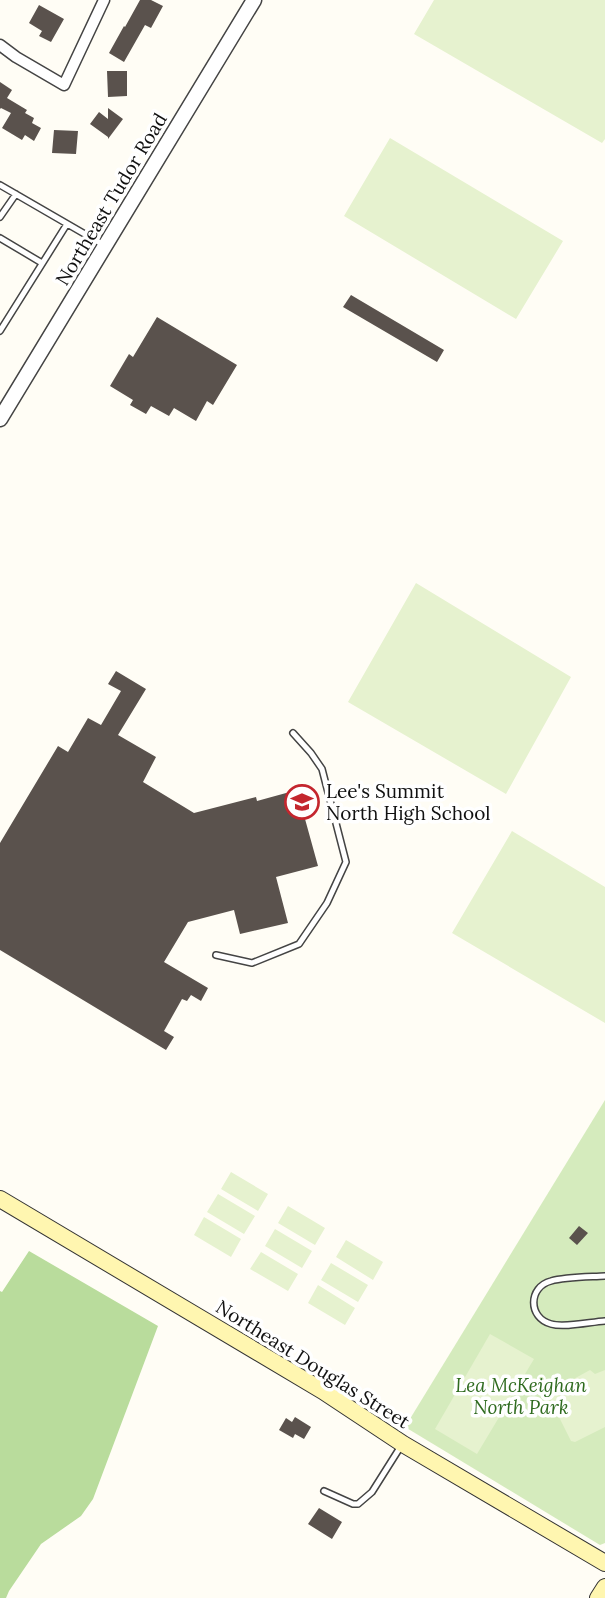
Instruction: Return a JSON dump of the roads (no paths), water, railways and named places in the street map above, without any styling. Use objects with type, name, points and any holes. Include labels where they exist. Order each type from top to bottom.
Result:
[{"type":"main road","name":"Northeast Douglas Street","points":[[0,1199],[323,1391],[403,1444],[605,1563]]},
{"type":"main road","points":[[598,1598],[605,1587]]},
{"type":"street","points":[[0,45],[64,85],[104,0]]},
{"type":"street","name":"Northeast Tudor Road","points":[[0,419],[254,0]]},
{"type":"lane","points":[[0,185],[105,246]]},
{"type":"lane","points":[[0,217],[16,194]]},
{"type":"lane","points":[[0,331],[66,223]]},
{"type":"lane","points":[[0,238],[42,263]]},
{"type":"lane","points":[[216,955],[252,963],[299,944],[327,903],[346,862],[322,769],[293,733]]},
{"type":"lane","points":[[605,1276],[550,1281],[540,1286],[534,1296],[533,1306],[538,1317],[557,1325],[605,1321]]},
{"type":"lane","points":[[324,1491],[358,1504],[372,1492],[403,1444]]},
{"type":"place","name":"Lee's Summit North High School","points":[[302,802]]},
{"type":"park label","name":"Lea McKeighan North Park","points":[[521,1396]]}]
